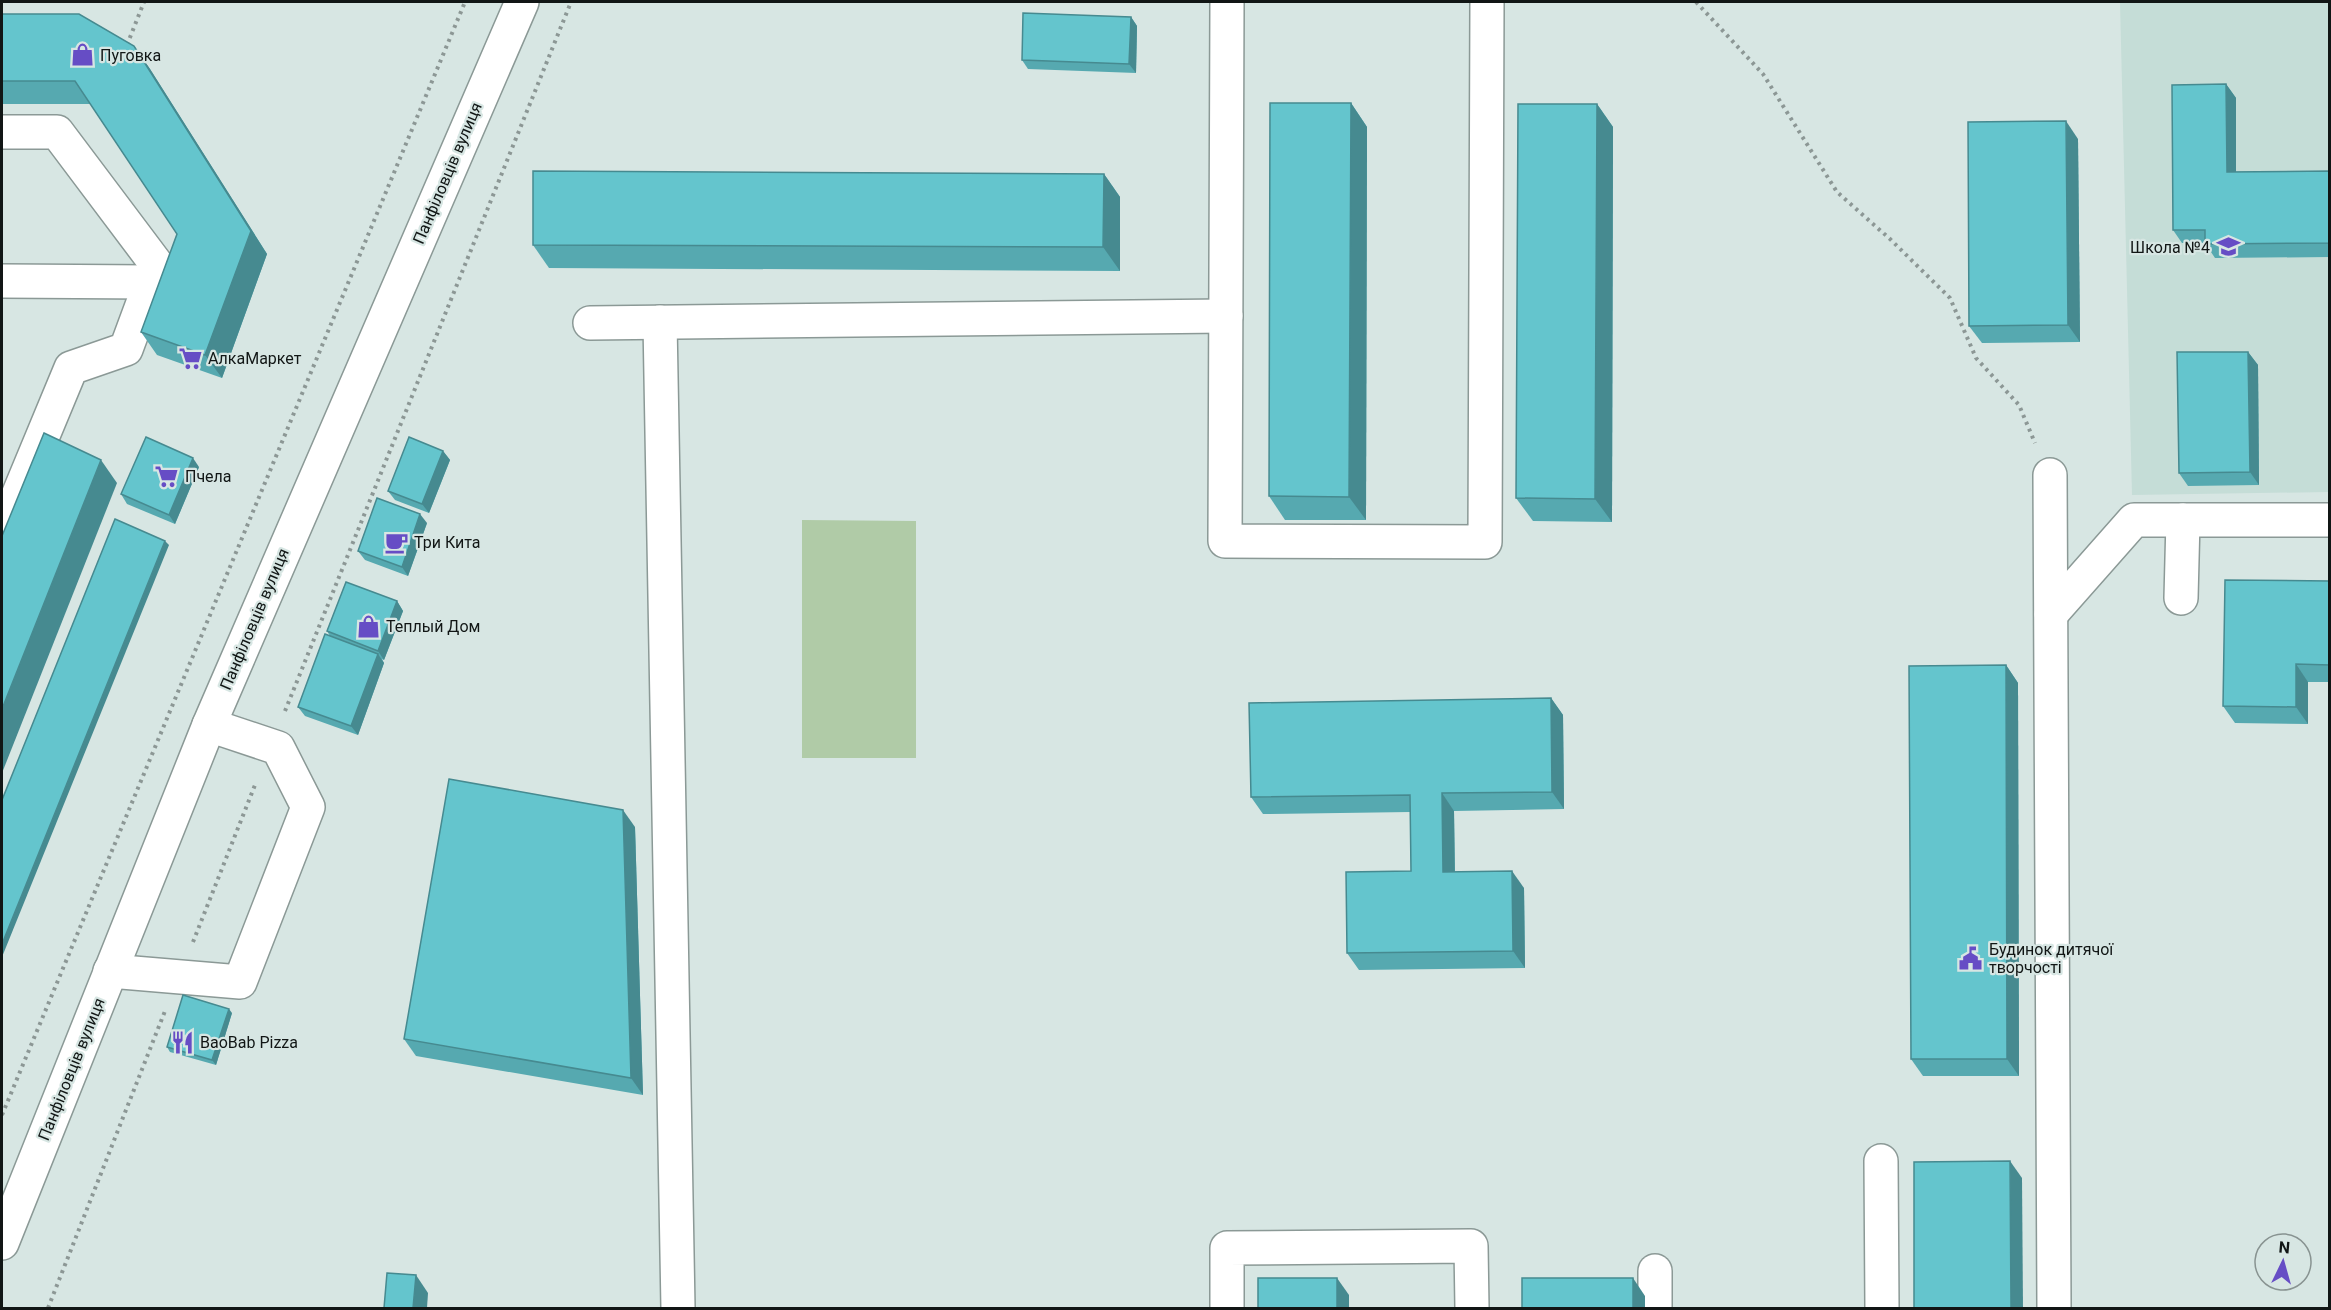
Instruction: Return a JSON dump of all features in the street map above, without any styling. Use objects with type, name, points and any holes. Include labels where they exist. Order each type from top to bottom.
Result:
[{"type":"street","name":"Панфіловців вулиця","points":[[2,1243],[208,725],[522,2]]},
{"type":"street","points":[[1227,2],[1225,541],[1485,542],[1487,2]]},
{"type":"street","points":[[2,132],[57,132],[157,265],[126,349],[71,368],[2,534]]},
{"type":"street","points":[[2,281],[151,282]]},
{"type":"street","points":[[590,322],[1226,316]]},
{"type":"street","points":[[660,322],[678,1308]]},
{"type":"street","points":[[2049,475],[2054,1308]]},
{"type":"street","points":[[2051,614],[2134,520],[2330,520]]},
{"type":"street","points":[[2181,598],[2183,520]]},
{"type":"street","points":[[110,971],[240,982],[308,807],[278,748],[208,725]]},
{"type":"street","points":[[1881,1161],[1881,1308]]},
{"type":"street","points":[[1227,1308],[1227,1248],[1460,1246],[1471,1246],[1472,1308]]},
{"type":"street","points":[[1655,1271],[1655,1308]]},
{"type":"path","points":[[123,56],[144,2]]},
{"type":"path","points":[[2,1114],[465,2]]},
{"type":"path","points":[[48,1308],[271,746],[571,2]]},
{"type":"path","points":[[1696,2],[1763,74],[1837,192],[1890,239],[1950,298],[1976,358],[2019,405],[2049,475]]},
{"type":"shaded area","name":"Школа №4","points":[[2120,2],[2329,2],[2329,492],[2132,495]]},
{"type":"green space","points":[[802,520],[916,521],[916,758],[802,758]]},
{"type":"building","points":[[1023,13],[1131,17],[1129,64],[1022,60]]},
{"type":"building","points":[[2,14],[79,14],[134,46],[251,231],[205,355],[141,332],[177,234],[75,81],[2,81]]},
{"type":"building","name":"Школа №4","points":[[2226,84],[2227,172],[2330,171],[2330,243],[2205,244],[2205,230],[2173,230],[2172,85]]},
{"type":"building","points":[[1270,103],[1351,103],[1349,497],[1269,496]]},
{"type":"building","points":[[1518,104],[1597,104],[1595,499],[1516,498]]},
{"type":"building","points":[[2066,121],[2068,325],[1969,326],[1968,122]]},
{"type":"building","points":[[533,171],[1104,174],[1103,247],[533,245]]},
{"type":"building","points":[[2177,352],[2248,352],[2250,472],[2179,473]]},
{"type":"building","points":[[44,433],[101,460],[2,709],[2,536]]},
{"type":"building","name":"Пчела","points":[[146,437],[193,458],[169,515],[121,494]]},
{"type":"building","points":[[409,437],[443,451],[422,504],[388,491]]},
{"type":"building","name":"Три Кита","points":[[377,498],[420,514],[402,567],[358,551]]},
{"type":"building","points":[[115,519],[165,541],[2,944],[2,800]]},
{"type":"building","points":[[2225,580],[2330,581],[2330,665],[2296,664],[2296,707],[2223,706]]},
{"type":"building","name":"Теплый Дом","points":[[346,582],[397,601],[378,651],[327,631]]},
{"type":"building","points":[[325,634],[378,654],[351,726],[298,707]]},
{"type":"building","name":"Будинок дитячої творчості","points":[[2006,665],[2007,1059],[1911,1059],[1909,666]]},
{"type":"building","points":[[1551,698],[1552,792],[1442,793],[1443,872],[1512,871],[1513,951],[1347,953],[1346,872],[1411,871],[1410,795],[1251,797],[1249,703]]},
{"type":"building","points":[[449,779],[623,810],[631,1078],[404,1039]]},
{"type":"building","points":[[183,995],[229,1009],[212,1060],[167,1047]]},
{"type":"building","points":[[2010,1161],[2011,1308],[1914,1308],[1914,1162]]},
{"type":"building","points":[[387,1273],[416,1275],[413,1308],[384,1308]]},
{"type":"building","points":[[1258,1278],[1337,1278],[1337,1308],[1258,1308]]},
{"type":"building","points":[[1522,1278],[1633,1278],[1633,1308],[1522,1308]]},
{"type":"place","name":"Пуговка","points":[[82,55]]},
{"type":"place","name":"Школа №4","points":[[2228,247]]},
{"type":"place","name":"АлкаМаркет","points":[[190,358]]},
{"type":"place","name":"Пчела","points":[[167,476]]},
{"type":"place","name":"Три Кита","points":[[396,542]]},
{"type":"place","name":"Теплый Дом","points":[[368,626]]},
{"type":"place","name":"Будинок дитячої творчості","points":[[1971,958]]},
{"type":"place","name":"BaoBab Pizza","points":[[182,1042]]}]
